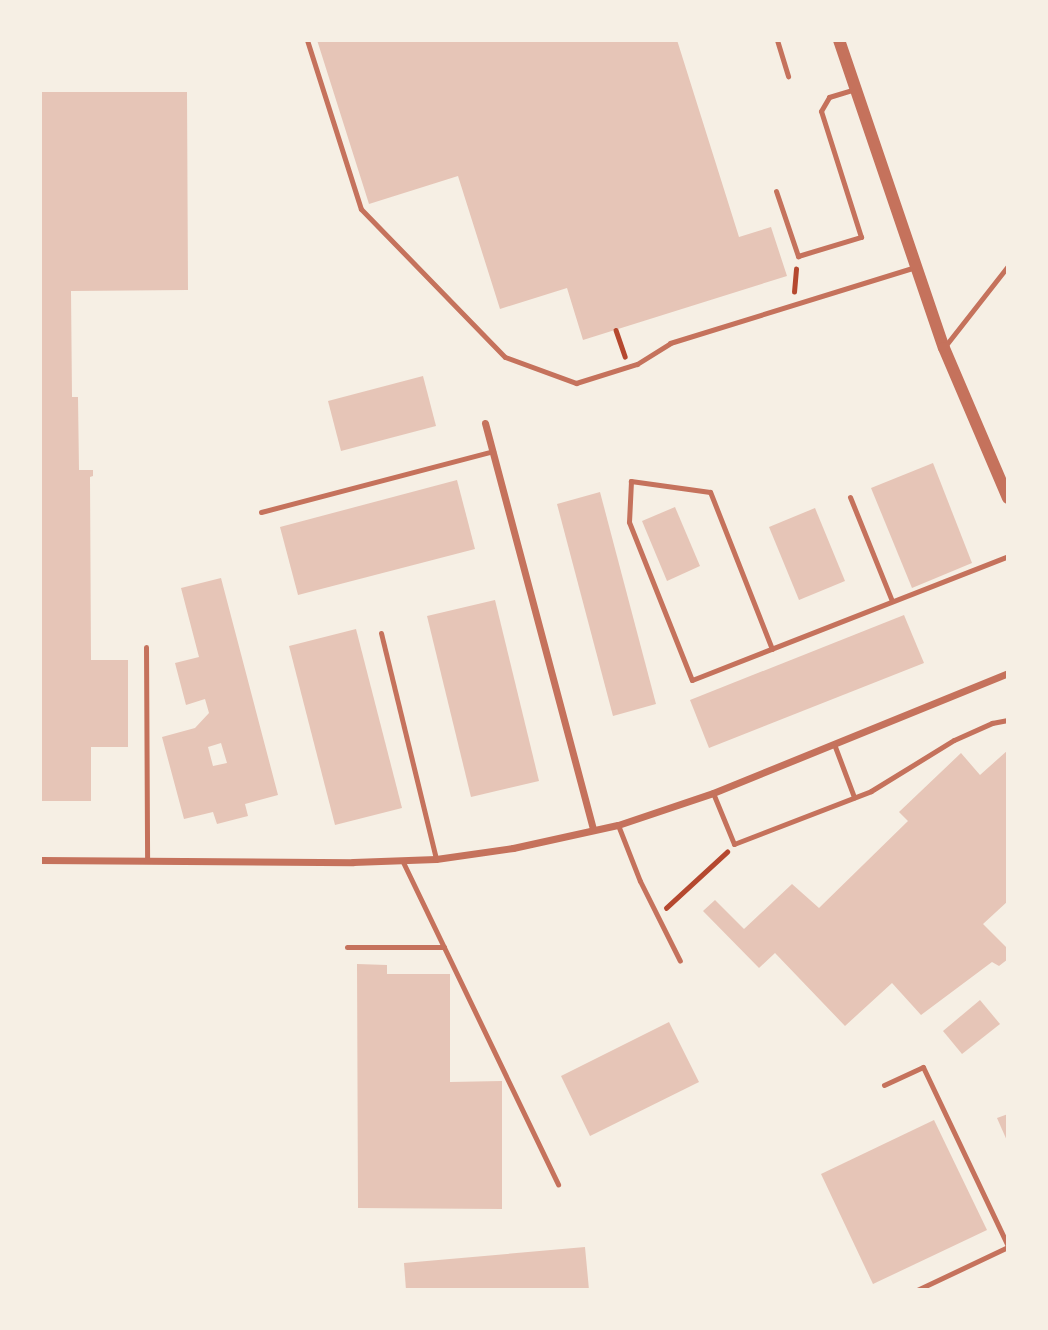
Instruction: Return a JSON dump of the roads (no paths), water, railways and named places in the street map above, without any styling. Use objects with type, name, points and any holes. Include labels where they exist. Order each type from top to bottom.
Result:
[{"type":"street","points":[[839,40],[944,348],[1008,498]]},
{"type":"street","points":[[485,422],[593,830]]},
{"type":"street","points":[[40,860],[402,860],[436,859],[513,848],[618,824],[713,793],[1008,673]]},
{"type":"lane","points":[[307,40],[361,209],[505,357],[576,383],[638,364],[670,343],[916,267]]},
{"type":"lane","points":[[777,40],[788,76]]},
{"type":"lane","points":[[776,191],[798,256],[862,237],[821,111],[829,97],[856,89]]},
{"type":"lane","points":[[944,348],[1008,266]]},
{"type":"lane","points":[[261,512],[493,451]]},
{"type":"lane","points":[[772,649],[710,492],[631,481],[629,523],[692,680],[772,649],[1008,555]]},
{"type":"lane","points":[[850,497],[892,601]]},
{"type":"lane","points":[[381,632],[436,859]]},
{"type":"lane","points":[[146,647],[146,861]]},
{"type":"lane","points":[[713,793],[734,844],[871,790],[954,740],[992,723],[1008,720]]},
{"type":"lane","points":[[834,744],[854,797]]},
{"type":"lane","points":[[618,824],[680,961]]},
{"type":"lane","points":[[402,860],[558,1184]]},
{"type":"lane","points":[[347,947],[443,947]]},
{"type":"lane","points":[[884,1085],[923,1067],[1008,1246],[917,1290]]}]
